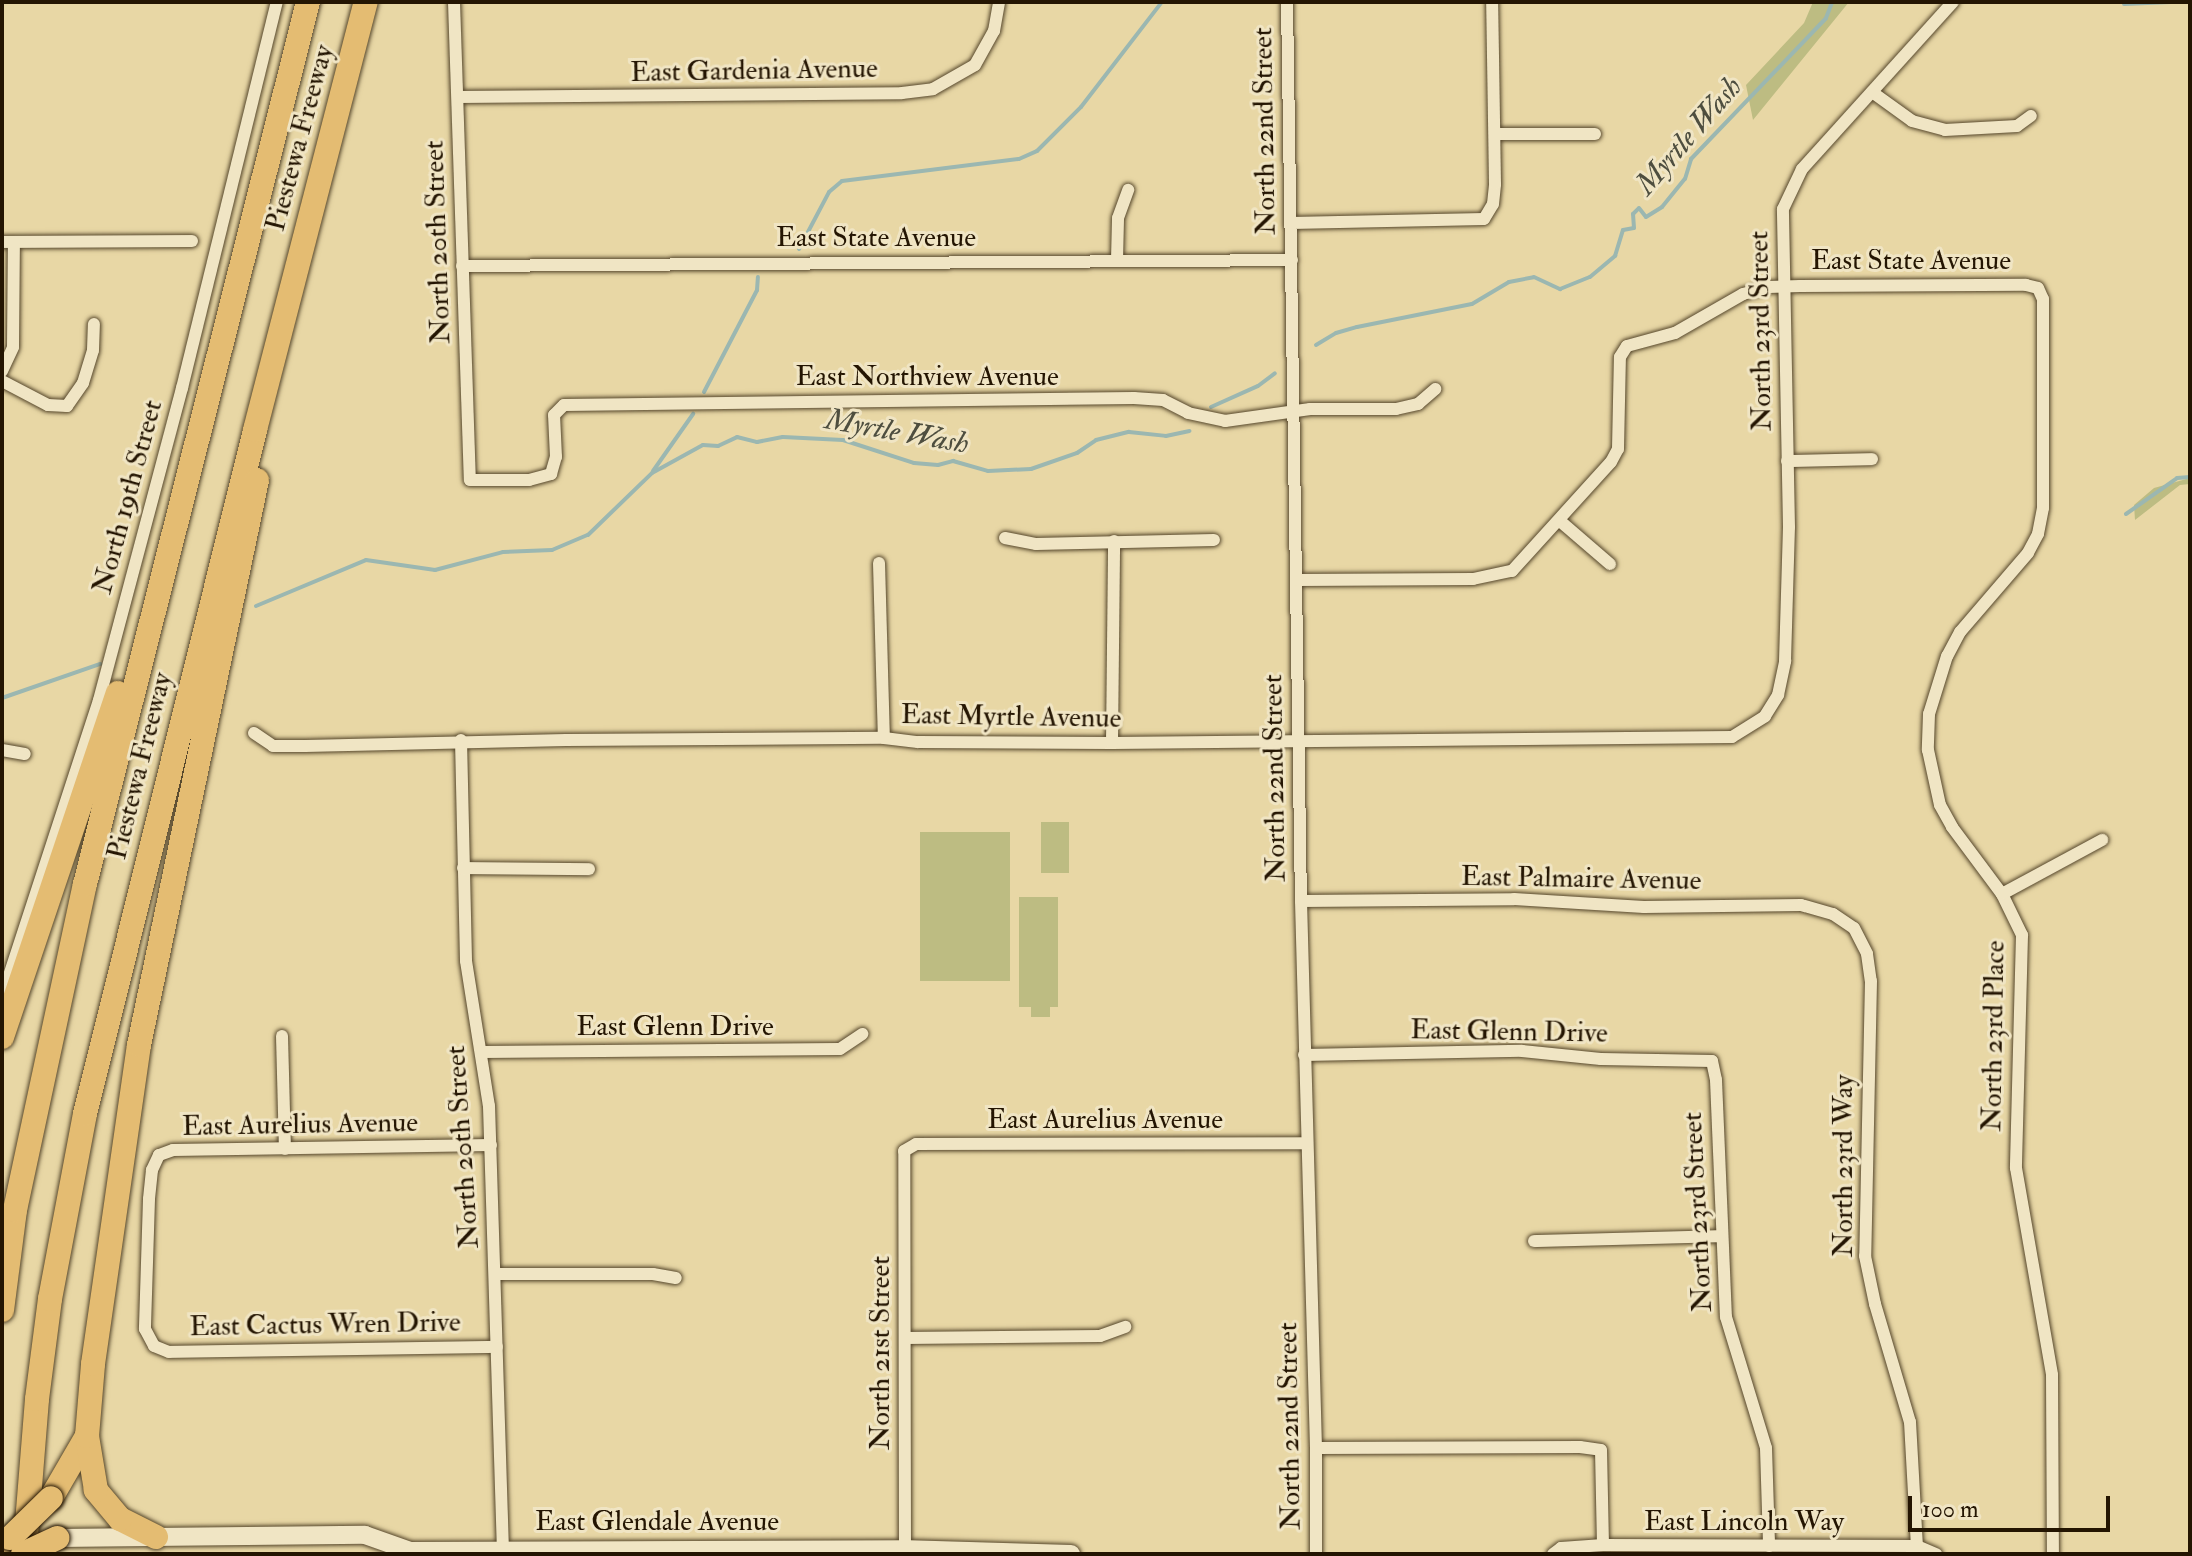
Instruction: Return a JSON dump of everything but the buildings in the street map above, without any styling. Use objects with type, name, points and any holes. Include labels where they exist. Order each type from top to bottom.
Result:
[{"type":"highway","name":"Piestewa Freeway","points":[[2,1310],[15,1210],[85,884],[308,2]]},
{"type":"highway","name":"Piestewa Freeway","points":[[11,1547],[67,1198],[103,1036],[366,2]]},
{"type":"highway","points":[[156,1537],[120,1519],[103,1502],[91,1475],[87,1436],[127,1119],[174,872],[258,484],[255,430]]},
{"type":"highway","points":[[2,1037],[115,702],[168,510],[200,432]]},
{"type":"highway","points":[[11,1547],[51,1498],[87,1436]]},
{"type":"highway","points":[[11,1547],[57,1538]]},
{"type":"main road","name":"East Glendale Avenue","points":[[57,1538],[365,1535],[404,1552],[1071,1554]]},
{"type":"street","name":"North 19th Street","points":[[2,997],[103,686],[182,388],[277,2]]},
{"type":"street","name":"North 20th Street","points":[[454,2],[470,480]]},
{"type":"street","name":"East Gardenia Avenue","points":[[458,97],[902,93],[933,89],[975,65],[994,31],[999,2]]},
{"type":"street","name":"North 22nd Street","points":[[1287,2],[1301,901],[1316,1448],[1316,1554]]},
{"type":"street","points":[[1291,223],[1484,219],[1493,204],[1492,2]]},
{"type":"street","name":"North 23rd Street","points":[[1765,716],[1778,695],[1785,661],[1787,461],[1783,209],[1802,169],[1953,2]]},
{"type":"street","points":[[1872,92],[1912,121],[1945,130],[2017,126],[2031,116]]},
{"type":"street","points":[[1495,134],[1595,134]]},
{"type":"street","points":[[1117,260],[1118,218],[1128,190]]},
{"type":"street","points":[[2,371],[13,347],[8,242],[192,241]]},
{"type":"street","name":"East State Avenue","points":[[462,266],[1292,260]]},
{"type":"street","name":"East State Avenue","points":[[1297,580],[1486,579],[1512,571],[1560,521],[1618,449],[1620,357],[1627,346],[1675,333],[1743,294],[1784,286],[2026,285],[2038,288]]},
{"type":"street","name":"North 23rd Place","points":[[2038,288],[2043,299],[2043,508],[2038,534],[2028,553],[1960,632],[1947,656],[1929,714],[1928,750],[1940,805],[1952,827],[2002,894],[2022,935],[2016,1168],[2052,1375],[2053,1554]]},
{"type":"street","points":[[2,381],[48,405],[67,406],[83,383],[93,350],[94,324]]},
{"type":"street","name":"East Northview Avenue","points":[[470,480],[529,480],[551,474],[556,457],[554,415],[564,405],[1134,398],[1163,400],[1211,420],[1293,411],[1396,409],[1418,404],[1435,389]]},
{"type":"street","points":[[1787,461],[1872,459]]},
{"type":"street","points":[[1560,521],[1610,564]]},
{"type":"street","points":[[1005,538],[1036,544],[1214,540]]},
{"type":"street","points":[[1112,743],[1114,541]]},
{"type":"street","points":[[879,563],[884,738]]},
{"type":"street","name":"East Myrtle Avenue","points":[[254,733],[273,746],[461,740],[884,738],[918,742],[1112,743],[1701,740],[1732,737],[1765,716]]},
{"type":"street","name":"North 20th Street","points":[[461,740],[466,961],[482,1052],[491,1145],[503,1550]]},
{"type":"street","points":[[2,750],[25,754]]},
{"type":"street","points":[[2002,894],[2102,840]]},
{"type":"street","points":[[463,868],[589,869]]},
{"type":"street","name":"East Palmaire Avenue","points":[[1301,901],[1514,899],[1644,907],[1801,905],[1833,914],[1854,928]]},
{"type":"street","name":"North 23rd Way","points":[[1854,928],[1867,954],[1871,981],[1865,1256],[1875,1304],[1910,1422],[1917,1546]]},
{"type":"street","name":"East Glenn Drive","points":[[482,1052],[840,1049],[862,1034]]},
{"type":"street","points":[[282,1036],[285,1149]]},
{"type":"street","name":"East Glenn Drive","points":[[1304,1055],[1522,1051],[1601,1059],[1712,1061]]},
{"type":"street","name":"North 23rd Street","points":[[1712,1061],[1716,1080],[1720,1236],[1726,1317],[1766,1448],[1769,1546]]},
{"type":"street","name":"East Aurelius Avenue","points":[[904,1151],[916,1144],[1307,1143]]},
{"type":"street","name":"East Aurelius Avenue","points":[[154,1346],[145,1329],[144,1257],[152,1170],[159,1155],[173,1150],[491,1145]]},
{"type":"street","name":"North 21st Street","points":[[904,1151],[905,1552]]},
{"type":"street","points":[[1534,1241],[1720,1236]]},
{"type":"street","points":[[496,1274],[653,1274],[676,1278]]},
{"type":"street","points":[[905,1338],[1100,1336],[1125,1327]]},
{"type":"street","name":"East Cactus Wren Drive","points":[[154,1346],[169,1352],[497,1347]]},
{"type":"street","points":[[1316,1448],[1580,1447],[1601,1450],[1604,1469],[1603,1545]]},
{"type":"street","name":"East Lincoln Way","points":[[1553,1554],[1561,1548],[1603,1545],[1917,1546],[1936,1554]]},
{"type":"shaded area","points":[[1813,2],[1849,2],[1753,120],[1746,85],[1804,23]]},
{"type":"shaded area","points":[[2190,478],[2190,484],[2180,485],[2135,520],[2134,505],[2154,488]]},
{"type":"shaded area","points":[[1041,822],[1069,822],[1069,873],[1041,873]]},
{"type":"shaded area","points":[[920,832],[1010,832],[1010,981],[920,981]]},
{"type":"shaded area","points":[[1019,897],[1058,897],[1058,1007],[1050,1007],[1050,1017],[1031,1017],[1031,1007],[1019,1007]]},
{"type":"waterway","points":[[799,249],[829,192],[842,181],[1019,159],[1037,151],[1081,107],[1162,2]]},
{"type":"waterway","name":"Myrtle Wash","points":[[1316,345],[1336,333],[1357,327],[1472,304],[1509,282],[1534,277],[1560,289],[1590,277],[1615,256],[1623,230],[1634,228],[1633,214],[1639,208],[1646,217],[1662,207],[1685,179],[1691,159],[1826,18],[1832,2]]},
{"type":"waterway","points":[[2124,4],[2171,2]]},
{"type":"waterway","points":[[704,392],[757,290],[758,277]]},
{"type":"waterway","name":"Myrtle Wash","points":[[1211,407],[1258,386],[1275,373]]},
{"type":"waterway","points":[[653,471],[693,414]]},
{"type":"waterway","name":"Myrtle Wash","points":[[256,606],[366,560],[435,570],[503,552],[552,550],[588,535],[652,473],[703,445],[718,446],[737,437],[757,442],[783,437],[843,440],[914,463],[938,465],[953,461],[988,471],[1031,469],[1077,453],[1096,440],[1129,432],[1166,436],[1189,431]]},
{"type":"waterway","points":[[2126,514],[2177,478],[2190,477]]},
{"type":"waterway","name":"Myrtle Wash","points":[[2,698],[100,664]]}]
